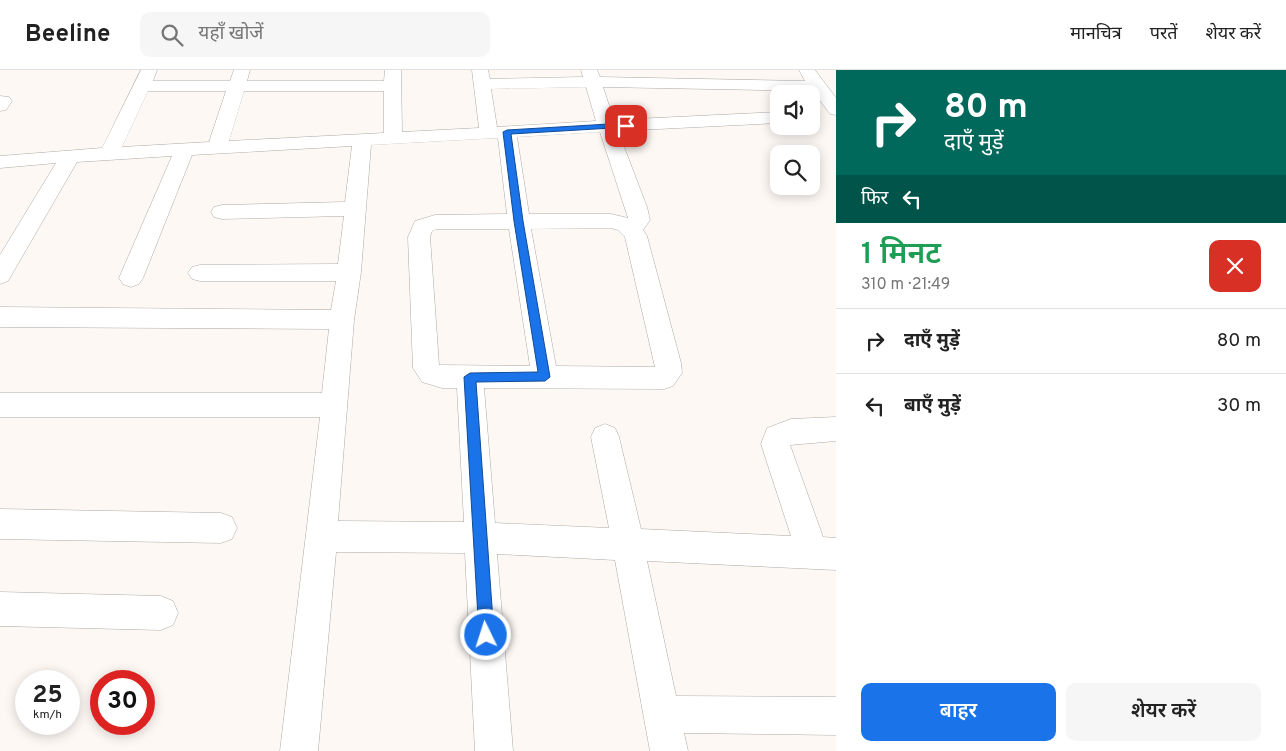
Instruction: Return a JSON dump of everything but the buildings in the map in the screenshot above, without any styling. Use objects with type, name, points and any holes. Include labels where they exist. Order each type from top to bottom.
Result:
[{"type":"street","points":[[109,154],[150,70]]},
{"type":"street","points":[[806,70],[816,85]]},
{"type":"street","points":[[591,76],[639,218],[632,229]]},
{"type":"street","points":[[545,377],[519,221],[498,133],[481,77],[724,77],[807,85]]},
{"type":"street","points":[[724,77],[748,118]]},
{"type":"street","points":[[141,86],[239,78],[392,78],[393,138]]},
{"type":"street","points":[[217,148],[239,78]]},
{"type":"street","points":[[820,92],[830,113]]},
{"type":"street","points":[[0,162],[70,156],[770,117]]},
{"type":"street","points":[[299,751],[362,140]]},
{"type":"street","points":[[131,278],[184,150]]},
{"type":"street","points":[[0,275],[70,156]]},
{"type":"street","points":[[222,212],[355,209]]},
{"type":"street","points":[[519,221],[611,221],[626,225],[632,229],[636,236],[664,345],[669,373],[664,378],[442,377],[431,374],[426,368],[420,231],[423,226],[435,222],[519,221]]},
{"type":"street","points":[[200,273],[349,272]]},
{"type":"street","points":[[0,317],[342,320]]},
{"type":"street","points":[[470,377],[494,751]]},
{"type":"street","points":[[0,405],[335,405]]},
{"type":"street","points":[[322,536],[480,538],[824,553],[774,444],[777,438],[791,431],[836,429]]},
{"type":"street","points":[[605,436],[670,751]]},
{"type":"street","points":[[0,524],[221,528]]},
{"type":"street","points":[[0,609],[161,613]]},
{"type":"street","points":[[661,714],[836,716]]},
{"type":"route","points":[[486,635],[470,377],[545,377],[519,221],[507,132],[626,126]]}]
